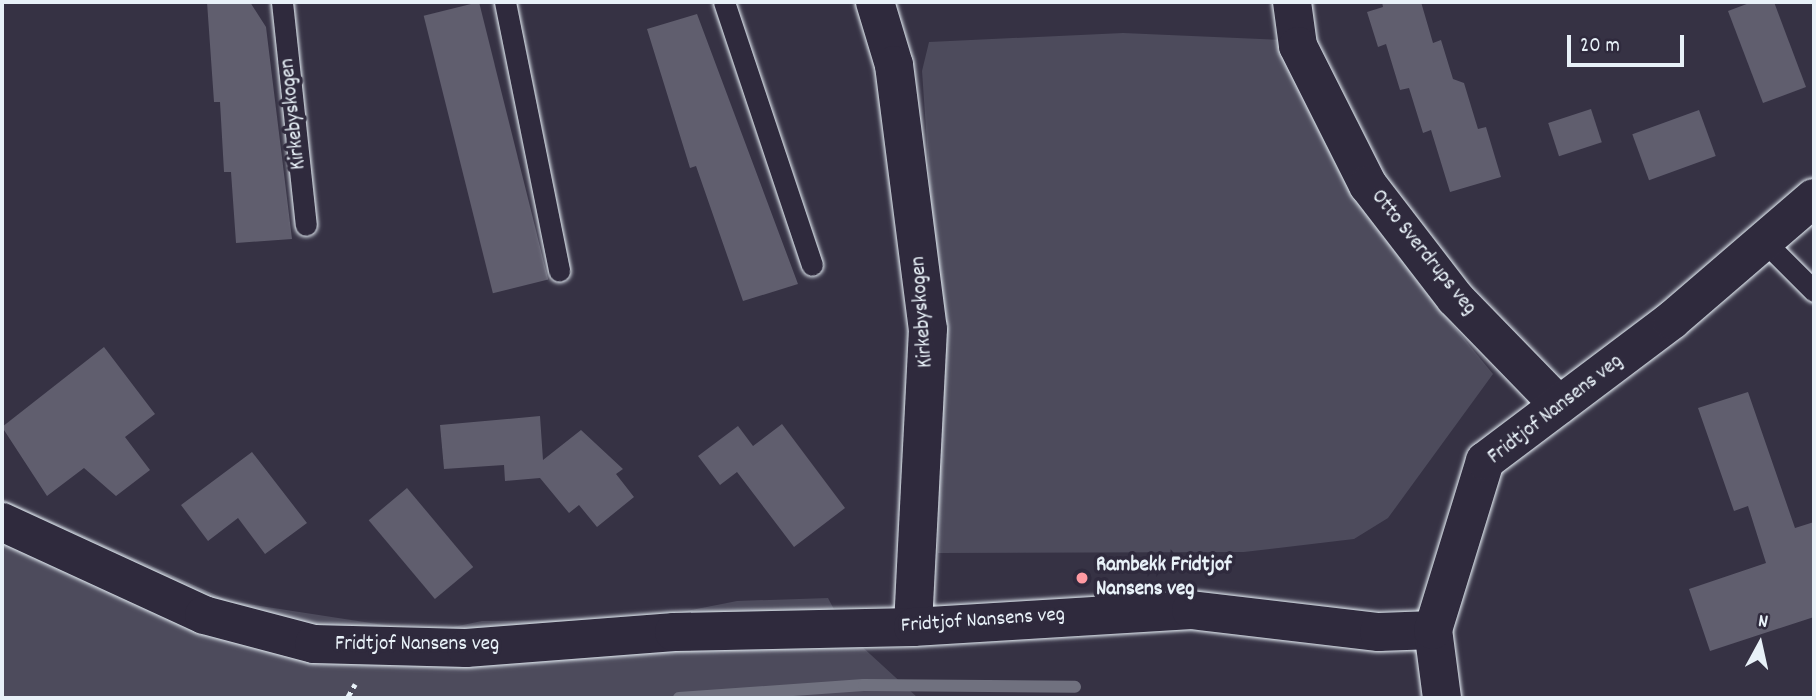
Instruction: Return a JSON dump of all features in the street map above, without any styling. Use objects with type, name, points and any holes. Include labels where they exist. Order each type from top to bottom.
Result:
[{"type":"street","name":"Kirkebyskogen","points":[[875,2],[894,65],[928,329],[913,627]]},
{"type":"street","name":"Otto Sverdrups veg","points":[[1292,2],[1297,46],[1368,185],[1455,298],[1559,405]]},
{"type":"street","name":"Fridtjof Nansens veg","points":[[2,522],[204,615],[314,644],[466,648],[674,632],[913,627],[1191,610],[1379,632],[1433,630],[1485,461],[1559,405],[1814,198]]},
{"type":"street","points":[[1433,630],[1442,698]]},
{"type":"lane","name":"Kirkebyskogen","points":[[282,2],[306,225]]},
{"type":"lane","points":[[505,2],[559,271]]},
{"type":"lane","points":[[724,2],[812,265]]},
{"type":"lane","points":[[1763,240],[1814,290]]},
{"type":"shaded area","points":[[1123,33],[1284,40],[1334,161],[1419,284],[1493,374],[1388,518],[1354,539],[1244,552],[938,553],[941,345],[922,71],[929,42]]},
{"type":"shaded area","points":[[2,499],[229,601],[429,632],[482,621],[646,619],[737,601],[828,598],[846,632],[918,698],[2,698]]},
{"type":"building","points":[[207,2],[250,2],[266,27],[292,239],[236,243],[231,172],[224,172],[220,102],[214,102]]},
{"type":"building","points":[[479,2],[548,280],[493,293],[424,16]]},
{"type":"building","points":[[1382,2],[1421,2],[1433,43],[1441,40],[1453,79],[1464,83],[1478,129],[1486,127],[1501,177],[1450,192],[1431,130],[1423,133],[1409,88],[1400,90],[1386,44],[1378,47],[1367,12],[1383,7]]},
{"type":"building","points":[[1752,2],[1774,2],[1806,87],[1763,103],[1728,11]]},
{"type":"building","points":[[697,14],[798,284],[743,301],[696,166],[690,168],[647,29]]},
{"type":"building","points":[[1591,109],[1602,142],[1559,156],[1548,123]]},
{"type":"building","points":[[1699,110],[1716,156],[1649,180],[1632,134]]},
{"type":"building","points":[[104,347],[155,414],[125,437],[150,470],[116,496],[84,468],[47,496],[2,427]]},
{"type":"building","points":[[1748,392],[1795,528],[1814,522],[1814,617],[1710,651],[1689,589],[1766,563],[1748,506],[1734,511],[1698,408]]},
{"type":"building","points":[[540,416],[543,460],[581,430],[623,469],[616,474],[634,497],[597,527],[579,505],[569,513],[540,478],[505,481],[504,465],[444,469],[440,425]]},
{"type":"building","points":[[782,424],[845,508],[794,547],[737,472],[720,485],[698,456],[738,426],[753,446]]},
{"type":"building","points":[[252,452],[307,523],[265,554],[238,518],[208,541],[181,505]]},
{"type":"building","points":[[407,488],[473,567],[435,599],[369,520]]},
{"type":"waterway","points":[[679,698],[864,685],[1075,687]]},
{"type":"place","name":"Rambekk Fridtjof Nansens veg","points":[[1082,578]]}]
